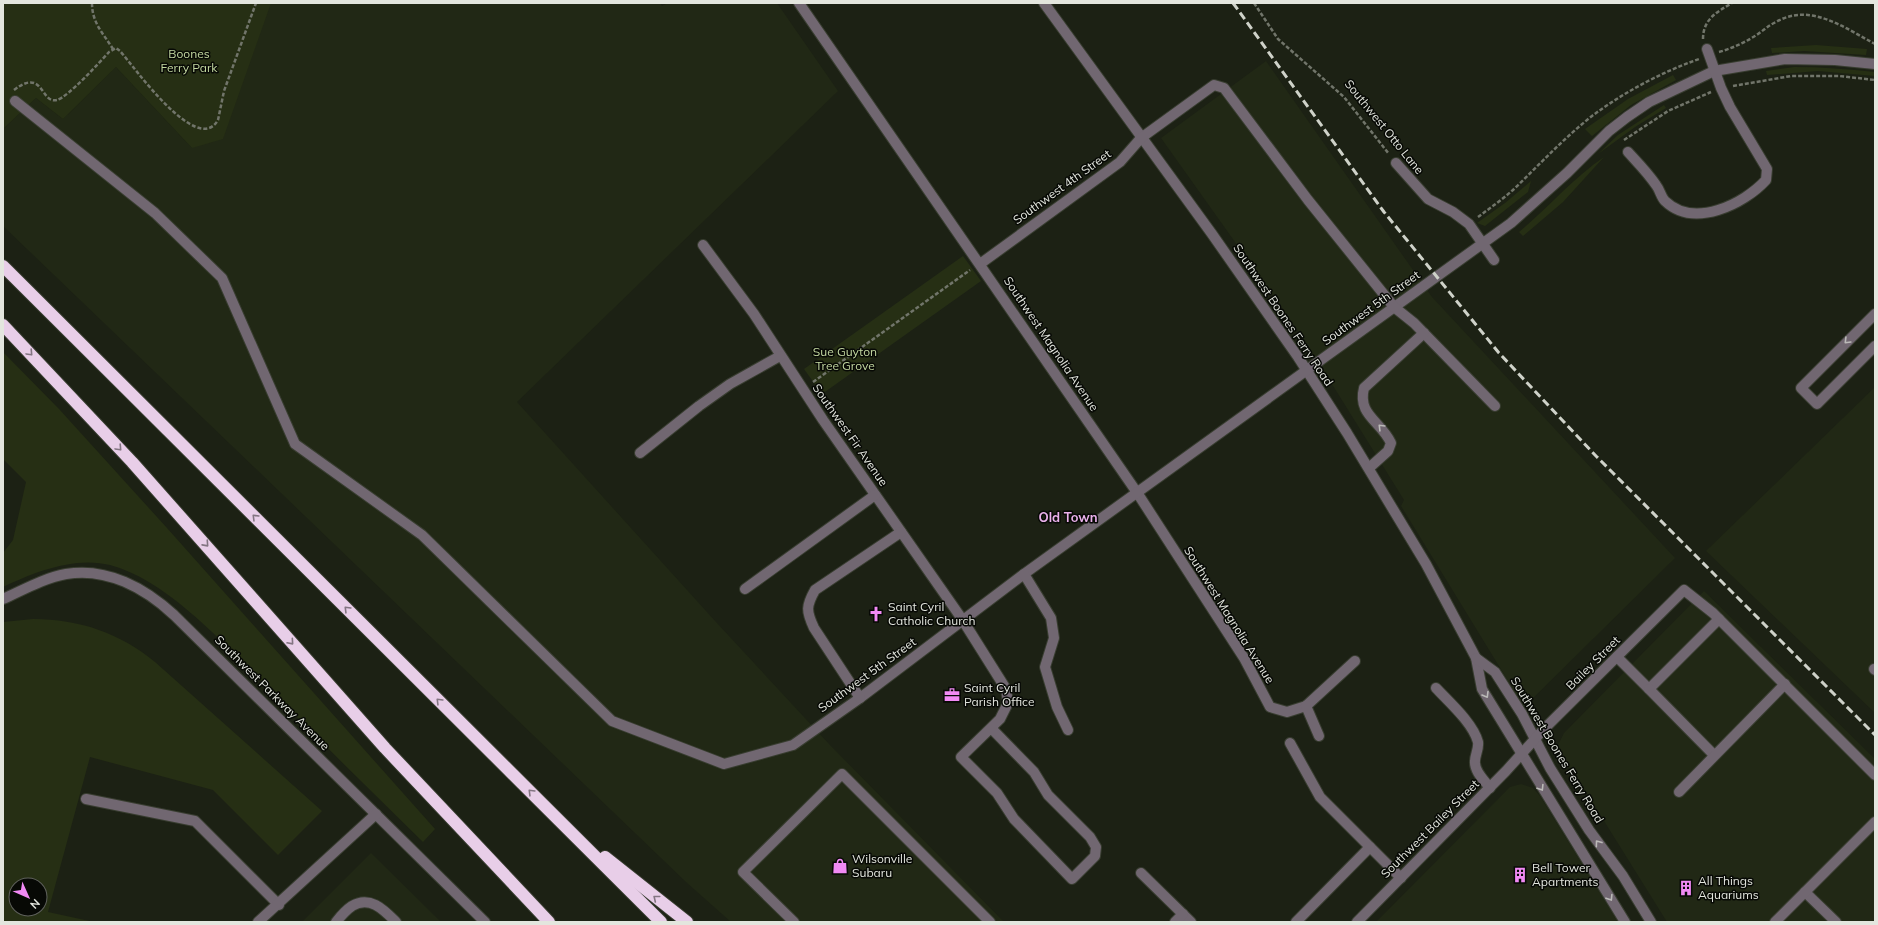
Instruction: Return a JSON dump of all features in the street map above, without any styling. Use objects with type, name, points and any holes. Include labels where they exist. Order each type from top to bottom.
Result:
[{"type":"highway","points":[[3,266],[661,922]]},
{"type":"highway","points":[[3,325],[163,496],[390,754],[549,922]]},
{"type":"highway","points":[[559,820],[687,922]]},
{"type":"street","name":"Southwest Magnolia Avenue","points":[[799,3],[1138,494],[1244,658],[1270,707],[1287,712],[1306,706]]},
{"type":"street","name":"Southwest Boones Ferry Road","points":[[1044,3],[1212,234],[1307,371],[1369,468],[1426,564],[1476,658],[1482,689],[1625,922]]},
{"type":"street","points":[[1628,152],[1648,172],[1658,186],[1664,200],[1674,208],[1685,212],[1699,213],[1717,211],[1756,192],[1766,180],[1767,169],[1730,107],[1714,71],[1707,49]]},
{"type":"street","name":"Southwest 5th Street","points":[[13,96],[156,213],[222,278],[294,444],[422,534],[612,721],[724,764],[793,745],[860,698],[962,619],[1138,494],[1511,223],[1567,173],[1609,131],[1649,102],[1714,71],[1785,59],[1835,60],[1875,64]]},
{"type":"street","name":"Southwest 4th Street","points":[[980,264],[1120,162],[1141,138],[1214,85],[1224,88],[1308,200],[1394,307]]},
{"type":"street","name":"Southwest Otto Lane","points":[[1396,163],[1428,199],[1462,218],[1494,260]]},
{"type":"street","name":"Southwest Fir Avenue","points":[[703,245],[754,314],[802,390],[962,619],[1006,689],[1008,703],[1000,719],[961,757],[997,793],[1014,819],[1072,879],[1095,856],[1096,847],[1090,837],[1048,795],[1034,772],[991,728]]},
{"type":"street","points":[[1394,307],[1424,333],[1495,406]]},
{"type":"street","points":[[1875,314],[1801,388],[1817,404],[1875,346]]},
{"type":"street","points":[[1369,468],[1388,451],[1391,443],[1386,433],[1365,410],[1362,398],[1364,388],[1424,333]]},
{"type":"street","points":[[640,453],[699,406],[730,384],[780,356]]},
{"type":"street","points":[[745,589],[875,496]]},
{"type":"street","points":[[860,698],[814,628],[808,616],[807,604],[815,590],[901,532]]},
{"type":"street","name":"Southwest Parkway Avenue","points":[[3,600],[36,584],[66,574],[91,573],[106,575],[137,587],[162,603],[485,922]]},
{"type":"street","points":[[1024,574],[1051,618],[1054,638],[1045,667],[1057,708],[1068,730]]},
{"type":"street","name":"Bailey Street","points":[[1521,754],[1684,590],[1719,619]]},
{"type":"street","points":[[1649,689],[1719,619],[1875,775]]},
{"type":"street","points":[[1617,656],[1714,756]]},
{"type":"street","name":"Southwest Boones Ferry Road","points":[[1476,658],[1495,672],[1535,739],[1550,768],[1589,830],[1622,876],[1651,922]]},
{"type":"street","points":[[1319,736],[1306,706],[1355,661]]},
{"type":"street","points":[[1679,792],[1785,684]]},
{"type":"street","points":[[1436,688],[1464,719],[1478,743],[1475,762],[1476,771],[1490,788]]},
{"type":"street","points":[[1290,743],[1320,797],[1401,878]]},
{"type":"street","name":"Southwest Bailey Street","points":[[1357,922],[1490,788],[1521,754]]},
{"type":"street","points":[[794,922],[743,872],[842,774],[990,922]]},
{"type":"street","points":[[86,799],[195,821],[279,904]]},
{"type":"street","points":[[258,922],[376,814]]},
{"type":"street","points":[[1775,922],[1875,822]]},
{"type":"street","points":[[1296,922],[1370,847]]},
{"type":"street","points":[[1141,873],[1191,922]]},
{"type":"street","points":[[1805,892],[1836,922]]},
{"type":"street","points":[[336,922],[352,906],[366,902],[380,906],[396,922]]},
{"type":"street","points":[[1175,922],[1183,914]]},
{"type":"path","points":[[92,3],[93,18],[100,32],[113,49]]},
{"type":"path","points":[[13,96],[26,82],[30,82],[37,84],[51,99],[57,100],[68,94],[113,49],[116,48],[120,50],[156,95],[180,118],[192,126],[206,128],[216,123],[218,120],[224,91],[256,3]]},
{"type":"path","name":"Southwest Otto Lane","points":[[1254,3],[1278,38],[1344,97],[1396,163]]},
{"type":"path","points":[[1707,49],[1703,40],[1703,30],[1708,20],[1732,3]]},
{"type":"path","points":[[1621,142],[1668,111],[1721,88],[1750,81],[1791,76],[1839,76],[1875,80]]},
{"type":"path","points":[[802,390],[956,278],[980,264]]},
{"type":"shaded area","points":[[268,3],[660,3],[662,6],[668,3],[777,3],[838,91],[517,402],[716,622],[829,744],[1004,922],[731,922],[686,882],[3,226],[3,129],[36,98],[63,119],[116,67],[192,148]]},
{"type":"shaded area","points":[[1266,61],[1432,297],[1675,558],[1524,707],[1401,506],[1404,500],[1304,339],[1161,138]]},
{"type":"shaded area","points":[[1875,387],[1875,713],[1706,551]]},
{"type":"shaded area","points":[[1704,591],[1875,759],[1875,922],[1667,922],[1571,768],[1563,767],[1557,757],[1558,745],[1564,733]]},
{"type":"shaded area","points":[[1521,784],[1533,788],[1540,796],[1618,922],[1376,922],[1510,787]]},
{"type":"shaded area","points":[[371,853],[441,922],[302,922]]},
{"type":"green space","name":"Boones Ferry Park","points":[[3,3],[271,3],[223,139],[192,148],[116,67],[63,119],[36,98],[3,129]]},
{"type":"green space","points":[[1816,45],[1867,49],[1866,55],[1804,51],[1772,53],[1771,48]]},
{"type":"green space","points":[[1794,67],[1834,68],[1875,72],[1875,76],[1818,71],[1767,75],[1766,71]]},
{"type":"green space","points":[[1673,75],[1676,80],[1631,105],[1592,136],[1585,129],[1628,99]]},
{"type":"green space","points":[[1664,105],[1666,108],[1635,127],[1598,154],[1618,135]]},
{"type":"green space","points":[[1604,157],[1563,202],[1523,236],[1519,232],[1582,174]]},
{"type":"green space","points":[[1531,181],[1528,192],[1485,226],[1477,223],[1505,203]]},
{"type":"green space","name":"Sue Guyton Tree Grove","points":[[963,256],[981,281],[822,394],[804,369]]},
{"type":"green space","points":[[3,352],[59,409],[167,528],[435,829],[423,842],[200,620],[156,586],[133,573],[110,565],[83,563],[69,564],[41,571],[3,587],[3,553],[13,540],[26,482],[3,459]]},
{"type":"green space","points":[[33,619],[67,622],[98,630],[128,643],[155,662],[322,811],[278,855],[213,790],[90,757],[48,912],[94,922],[3,922],[3,622]]},
{"type":"railway","points":[[1233,3],[1384,212],[1499,353],[1596,456],[1875,735]]},
{"type":"place","name":"Saint Cyril Catholic Church","points":[[876,614]]},
{"type":"place","name":"Saint Cyril Parish Office","points":[[952,695]]},
{"type":"place","name":"Wilsonville Subaru","points":[[840,866]]},
{"type":"place","name":"Bell Tower Apartments","points":[[1520,875]]},
{"type":"place","name":"All Things Aquariums","points":[[1686,888]]},
{"type":"district","name":"Old Town","points":[[1068,517]]}]
